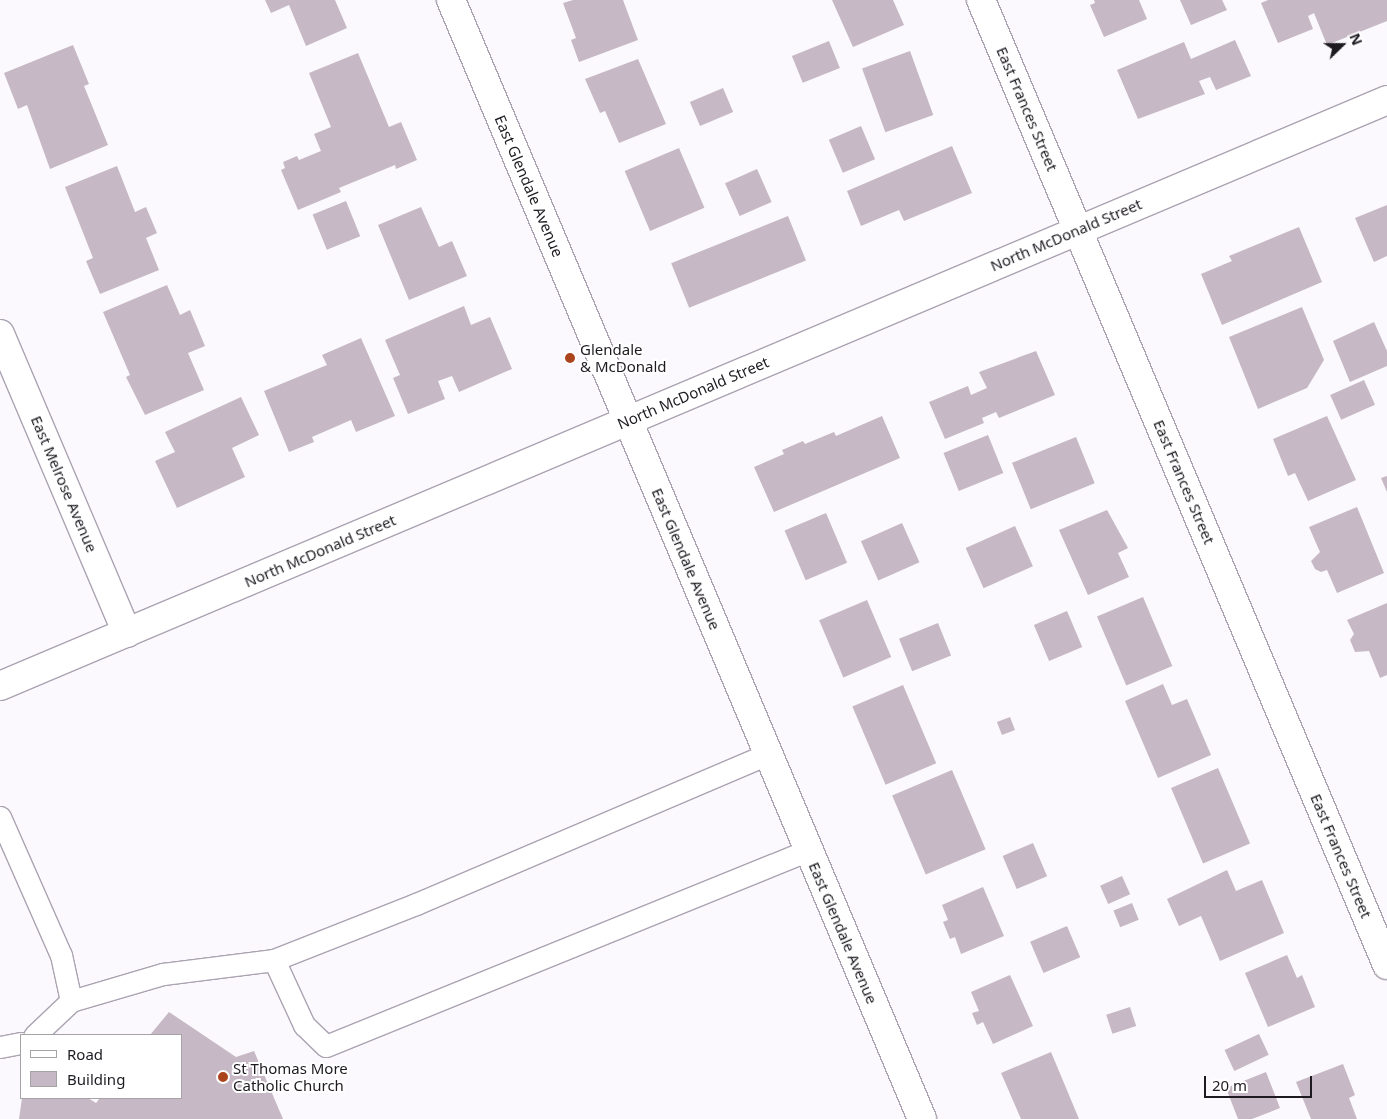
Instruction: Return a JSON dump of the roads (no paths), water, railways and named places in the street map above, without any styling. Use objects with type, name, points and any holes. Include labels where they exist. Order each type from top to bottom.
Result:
[{"type":"street","name":"East Glendale Avenue","points":[[451,0],[922,1119]]},
{"type":"street","name":"East Frances Street","points":[[981,0],[1387,965]]},
{"type":"street","name":"North McDonald Street","points":[[0,686],[1387,100]]},
{"type":"street","name":"East Melrose Avenue","points":[[0,334],[127,633]]},
{"type":"lane","points":[[36,1034],[71,1001],[163,974],[274,960],[416,904],[768,754]]},
{"type":"lane","points":[[0,817],[61,955],[71,1001]]},
{"type":"lane","points":[[274,960],[304,1025],[326,1046],[808,850]]},
{"type":"lane","points":[[0,1048],[20,1043]]},
{"type":"place","name":"Glendale & McDonald","points":[[570,358]]},
{"type":"place","name":"St Thomas More Catholic Church","points":[[223,1077]]}]
